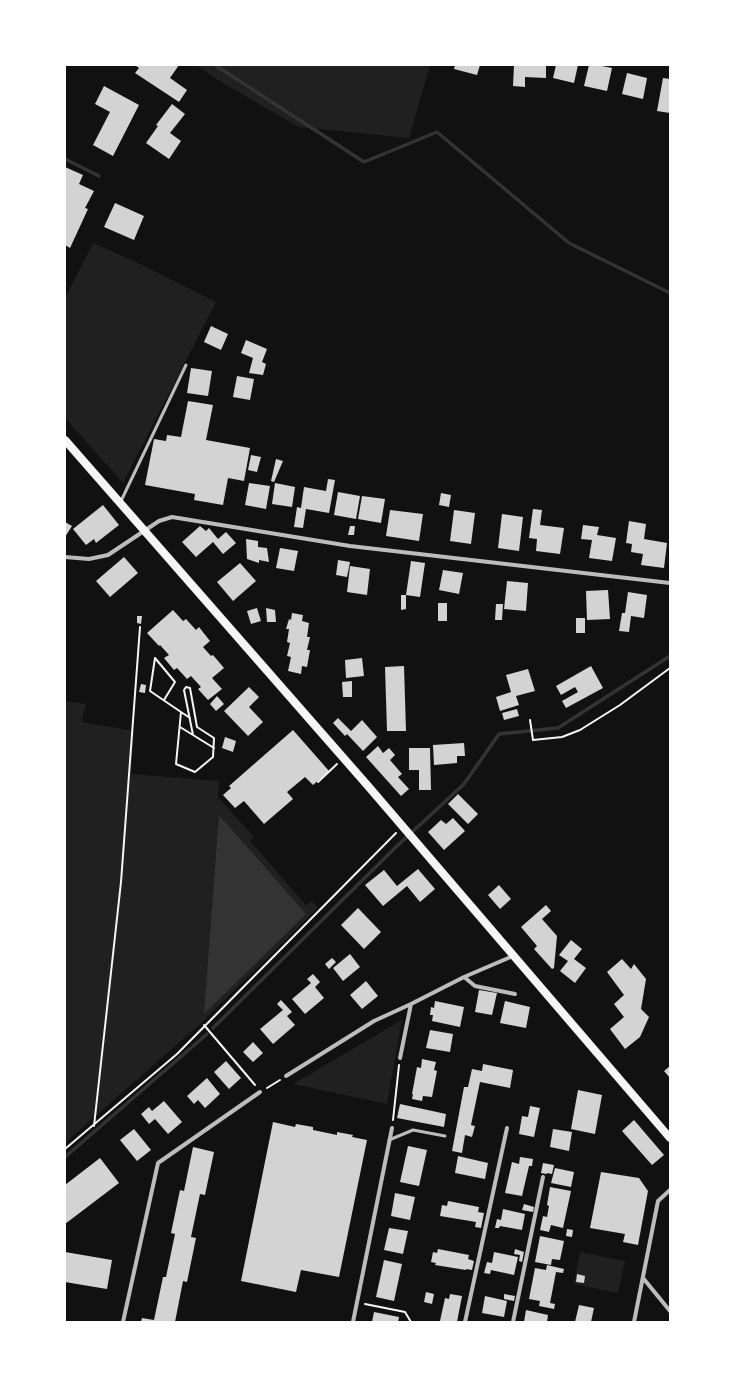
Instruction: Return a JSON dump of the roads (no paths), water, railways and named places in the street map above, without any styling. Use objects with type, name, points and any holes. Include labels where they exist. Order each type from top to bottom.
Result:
[{"type":"main road","points":[[65,440],[344,759],[670,1138]]},
{"type":"street","points":[[65,557],[89,559],[108,555],[159,520],[172,518],[350,546],[670,583]]},
{"type":"street","points":[[286,1076],[374,1021],[464,977],[513,956]]},
{"type":"street","points":[[464,977],[475,986],[515,994]]},
{"type":"street","points":[[400,1058],[411,1004]]},
{"type":"street","points":[[123,1322],[158,1163],[260,1092]]},
{"type":"street","points":[[353,1322],[392,1128]]},
{"type":"street","points":[[465,1322],[508,1128]]},
{"type":"street","points":[[514,1322],[543,1177]]},
{"type":"street","points":[[634,1322],[658,1201],[670,1190]]},
{"type":"street","points":[[643,1278],[670,1311]]},
{"type":"lane","points":[[120,503],[186,365]]},
{"type":"lane","points":[[389,1140],[413,1130],[445,1136]]},
{"type":"waterway","points":[[215,65],[364,162],[437,132],[569,243],[670,293]]},
{"type":"waterway","points":[[65,159],[99,176]]},
{"type":"waterway","points":[[213,1028],[397,846],[464,784],[499,734],[558,728],[670,656]]},
{"type":"waterway","points":[[65,1157],[207,1034]]}]
